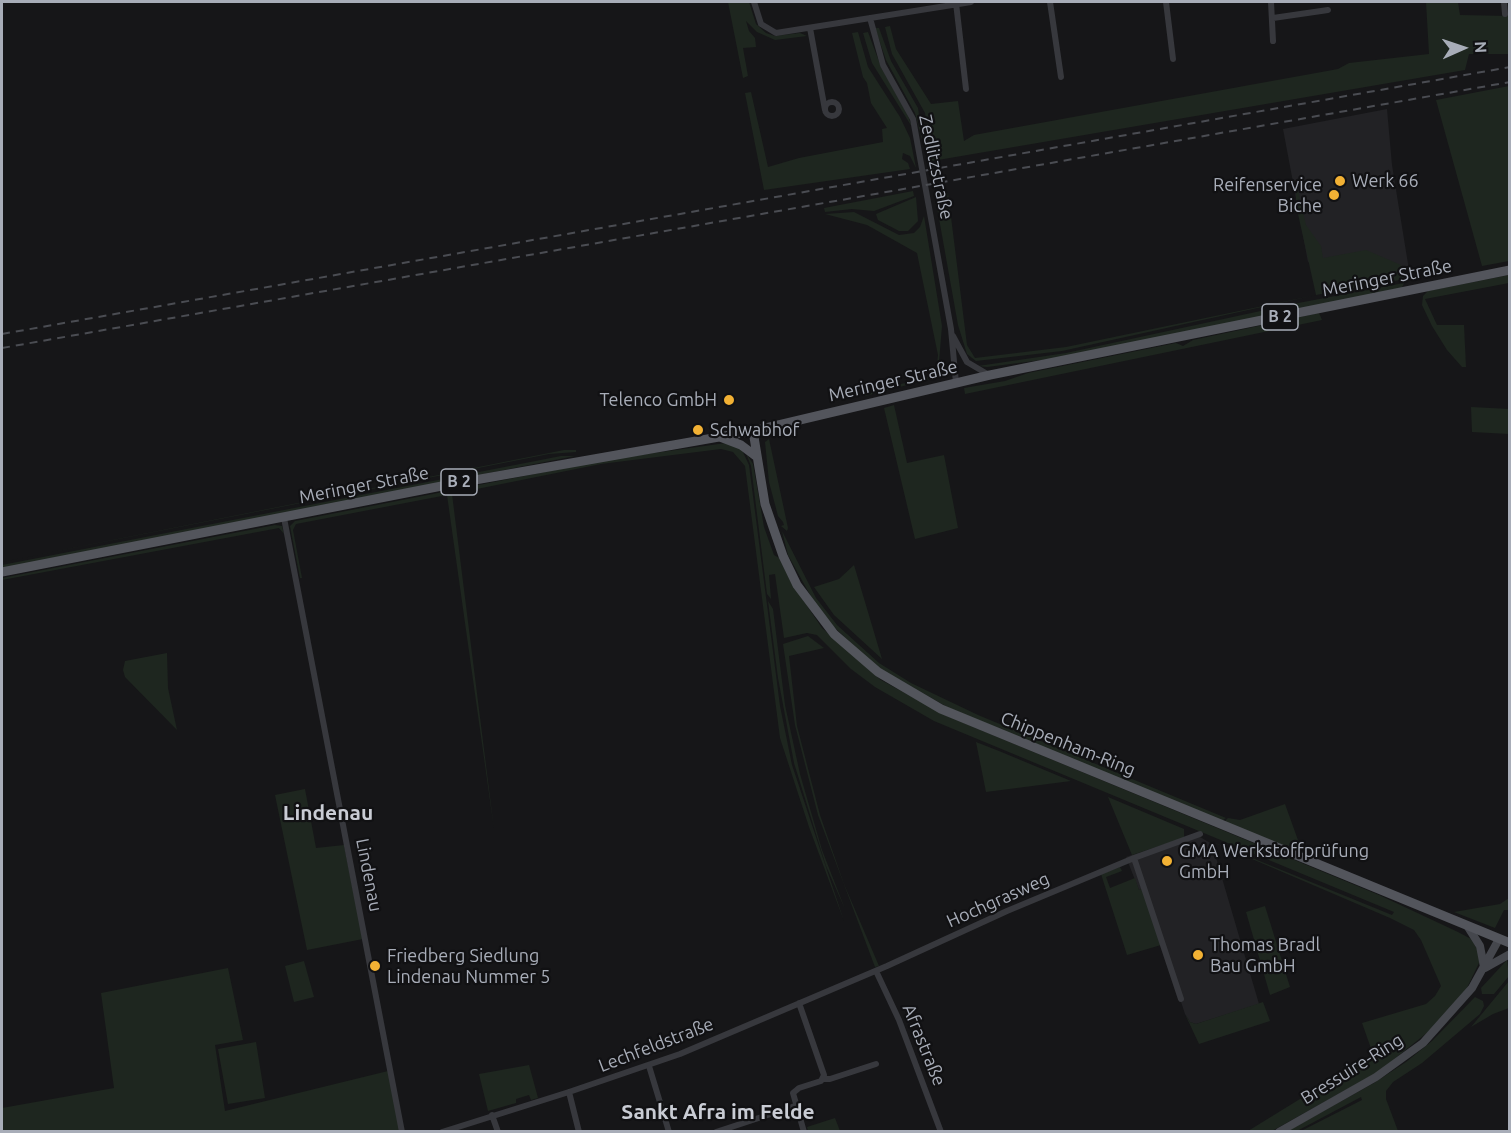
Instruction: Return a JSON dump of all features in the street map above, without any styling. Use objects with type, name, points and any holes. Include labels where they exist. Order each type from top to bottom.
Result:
[{"type":"main road","name":"Meringer Straße","points":[[284,518],[578,460],[753,431],[990,375],[1509,270]]},
{"type":"main road","name":"Chippenham-Ring","points":[[753,431],[772,527],[797,585],[834,634],[878,672],[941,709],[1509,944]]},
{"type":"main road","points":[[717,437],[741,445],[757,457]]},
{"type":"main road","name":"B 2","points":[[2,572],[284,518]]},
{"type":"main road","points":[[1468,927],[1480,946],[1483,969],[1509,954]]},
{"type":"main road","name":"Bressuire-Ring","points":[[1279,1131],[1376,1077],[1423,1043],[1459,1005],[1483,969],[1499,939]]},
{"type":"street","points":[[754,2],[761,24],[767,30],[785,33],[870,18],[924,4],[971,2]]},
{"type":"street","points":[[1050,2],[1061,77]]},
{"type":"street","points":[[1166,2],[1173,59]]},
{"type":"street","points":[[1271,2],[1274,18],[1273,41]]},
{"type":"street","points":[[1504,2],[1505,14]]},
{"type":"street","points":[[956,3],[966,89]]},
{"type":"street","points":[[1274,18],[1328,10]]},
{"type":"street","name":"Zedlitzstraße","points":[[870,18],[883,65],[913,119],[951,329],[956,383]]},
{"type":"street","points":[[810,28],[825,110]]},
{"type":"street","name":"Zedlitzstraße","points":[[951,329],[967,362],[990,375]]},
{"type":"street","name":"Lindenau","points":[[284,518],[402,1131]]},
{"type":"street","name":"Hochgrasweg","points":[[876,971],[1134,858],[1200,834]]},
{"type":"street","points":[[1134,858],[1181,999]]},
{"type":"street","name":"Lechfeldstraße","points":[[442,1131],[649,1066],[876,971]]},
{"type":"street","name":"Afrastraße","points":[[876,971],[899,1020],[941,1131]]},
{"type":"street","points":[[799,1003],[824,1078]]},
{"type":"street","points":[[804,1131],[792,1097],[795,1090],[824,1078],[830,1079],[876,1064]]},
{"type":"street","points":[[649,1066],[669,1131]]},
{"type":"street","points":[[569,1092],[579,1131]]},
{"type":"street","points":[[716,1131],[795,1106]]},
{"type":"street","points":[[492,1115],[498,1131]]},
{"type":"shaded area","points":[[728,2],[749,2],[756,24],[766,33],[775,36],[800,33],[807,36],[775,40],[757,32],[746,21],[749,31],[755,38],[756,47],[743,48],[748,76],[743,78]]},
{"type":"shaded area","points":[[1426,2],[1458,2],[1460,15],[1509,16],[1510,54],[1469,54],[1465,70],[932,161],[925,113],[892,54],[885,27],[890,26],[896,49],[931,104],[958,101],[964,141],[974,135],[1338,69],[1349,63],[1429,54]]},
{"type":"shaded area","points":[[875,28],[879,28],[891,61],[918,108],[923,143],[915,113],[886,60]]},
{"type":"shaded area","points":[[858,32],[868,67],[900,117],[910,138],[916,168],[910,156],[903,153],[902,159],[908,163],[910,169],[764,190],[745,93],[751,92],[768,167],[799,158],[883,142],[882,129],[887,128],[871,103],[867,83],[863,77],[852,33]]},
{"type":"shaded area","points":[[868,32],[881,67],[907,113],[912,127],[872,63],[863,33]]},
{"type":"shaded area","points":[[1509,86],[1509,261],[1482,266],[1436,100]]},
{"type":"shaded area","points":[[1387,109],[1392,165],[1409,270],[1362,254],[1308,262],[1283,129]]},
{"type":"shaded area","points":[[1296,181],[1306,225],[1321,246],[1323,258],[1366,250],[1401,265],[1405,279],[1316,295],[1296,205]]},
{"type":"shaded area","points":[[913,191],[914,196],[874,211],[852,209],[825,212],[824,208]]},
{"type":"shaded area","points":[[948,193],[967,345],[975,358],[1066,347],[1316,295],[1062,351],[976,361],[967,354],[958,325],[935,196]]},
{"type":"shaded area","points":[[916,197],[918,221],[908,231],[899,231],[878,220],[876,214]]},
{"type":"shaded area","points":[[854,212],[899,235],[914,233],[920,227],[924,216],[942,326],[938,374],[934,378],[865,396],[863,395],[936,374],[938,355],[917,253],[867,225],[825,214]]},
{"type":"shaded area","points":[[1509,275],[1509,283],[1425,299],[1437,325],[1464,325],[1466,367],[1462,367],[1447,350],[1432,326],[1422,305],[1423,296],[1428,291]]},
{"type":"shaded area","points":[[1404,283],[1402,288],[1058,358],[987,367],[978,366],[1066,353],[1293,304]]},
{"type":"shaded area","points":[[1319,313],[1322,320],[965,394],[964,388],[1005,381],[1028,373],[1176,343],[1183,346],[1193,340]]},
{"type":"shaded area","points":[[894,405],[907,463],[944,455],[958,528],[915,539],[884,408]]},
{"type":"shaded area","points":[[1471,407],[1509,409],[1509,434],[1472,432]]},
{"type":"shaded area","points":[[769,439],[787,531],[781,526],[784,525],[778,516],[769,482],[765,442]]},
{"type":"shaded area","points":[[726,443],[740,446],[749,465],[780,706],[792,765],[844,921],[809,827],[780,738],[745,466],[733,452],[721,449],[601,464],[452,494],[494,829],[447,495],[296,524],[293,530],[302,578],[300,578],[290,526],[295,521],[611,459]]},
{"type":"shaded area","points":[[564,450],[576,450],[576,452],[549,454],[2,562]]},
{"type":"shaded area","points":[[746,453],[753,464],[764,527],[774,555],[779,558],[791,582],[822,628],[881,680],[949,717],[1379,895],[1471,939],[1479,952],[1479,963],[1464,994],[1438,1024],[1378,1072],[1272,1131],[1248,1131],[1373,1054],[1362,1023],[1426,1004],[1435,996],[1441,986],[1421,940],[1414,930],[1203,838],[1392,915],[1394,912],[934,721],[875,687],[851,669],[817,635],[807,633],[784,638],[775,574],[769,575],[771,599],[767,594],[751,466]]},
{"type":"shaded area","points":[[561,456],[575,456],[2,569],[2,565]]},
{"type":"shaded area","points":[[275,525],[282,526],[284,534],[279,528],[2,580],[2,578]]},
{"type":"shaded area","points":[[782,531],[816,598],[837,625],[879,663],[911,683],[978,715],[1226,818],[1222,821],[949,708],[875,666],[833,626],[814,602],[788,555]]},
{"type":"shaded area","points":[[854,565],[882,659],[834,615],[814,587],[839,579]]},
{"type":"shaded area","points":[[768,601],[773,609],[785,705],[800,774],[822,850],[845,909],[826,866],[794,763],[778,678]]},
{"type":"shaded area","points":[[808,636],[824,648],[789,656],[797,726],[820,815],[844,884],[879,966],[875,967],[818,815],[795,725],[783,644]]},
{"type":"shaded area","points":[[167,653],[168,688],[177,730],[125,677],[123,670],[125,661]]},
{"type":"shaded area","points":[[976,742],[999,751],[1071,781],[986,792]]},
{"type":"shaded area","points":[[305,789],[316,848],[344,845],[363,939],[307,950],[275,795]]},
{"type":"shaded area","points":[[1108,797],[1184,829],[1184,838],[1132,855]]},
{"type":"shaded area","points":[[1285,804],[1303,854],[1224,822],[1228,818],[1240,820]]},
{"type":"shaded area","points":[[1186,837],[1200,837],[1212,844],[1259,1004],[1196,1024],[1190,1022],[1185,1014],[1144,889],[1139,890],[1126,857]]},
{"type":"shaded area","points":[[1120,867],[1122,871],[1106,877],[1110,888],[1135,878],[1139,890],[1144,888],[1161,945],[1127,955],[1101,874]]},
{"type":"shaded area","points":[[1509,898],[1509,910],[1504,910],[1495,928],[1454,912],[1500,904]]},
{"type":"shaded area","points":[[1265,906],[1290,987],[1270,995],[1246,912]]},
{"type":"shaded area","points":[[1507,960],[1509,976],[1494,994],[1482,994],[1481,988]]},
{"type":"shaded area","points":[[304,961],[314,997],[294,1002],[285,966]]},
{"type":"shaded area","points":[[228,968],[243,1040],[215,1045],[225,1111],[388,1071],[400,1131],[2,1132],[2,1108],[114,1088],[101,993]]},
{"type":"shaded area","points":[[1509,981],[1509,1008],[1471,1027]]},
{"type":"shaded area","points":[[1475,997],[1483,1001],[1484,1006],[1480,1014],[1422,1063],[1393,1082],[1386,1091],[1386,1099],[1398,1131],[1301,1131],[1362,1100],[1361,1097],[1297,1131],[1286,1132],[1374,1083],[1406,1062],[1432,1041]]},
{"type":"shaded area","points":[[1263,1002],[1270,1021],[1199,1044],[1185,1014],[1190,1022],[1196,1024]]},
{"type":"shaded area","points":[[256,1042],[265,1098],[228,1104],[218,1049]]},
{"type":"shaded area","points":[[529,1065],[538,1098],[531,1100],[529,1095],[516,1099],[516,1103],[488,1111],[479,1074]]},
{"type":"shaded area","points":[[835,1118],[840,1131],[808,1131],[807,1127]]},
{"type":"railway","points":[[2,334],[1510,67]]},
{"type":"railway","points":[[2,348],[1510,82]]},
{"type":"place","name":"Werk 66","points":[[1340,181]]},
{"type":"place","name":"Reifenservice Biche","points":[[1334,195]]},
{"type":"place","name":"Telenco GmbH","points":[[729,400]]},
{"type":"place","name":"Schwabhof","points":[[698,430]]},
{"type":"place","name":"GMA Werkstoffprüfung GmbH","points":[[1167,861]]},
{"type":"place","name":"Thomas Bradl Bau GmbH","points":[[1198,955]]},
{"type":"place","name":"Friedberg Siedlung Lindenau Nummer 5","points":[[375,966]]},
{"type":"district","name":"Lindenau","points":[[328,813]]},
{"type":"district","name":"Sankt Afra im Felde","points":[[718,1112]]}]
